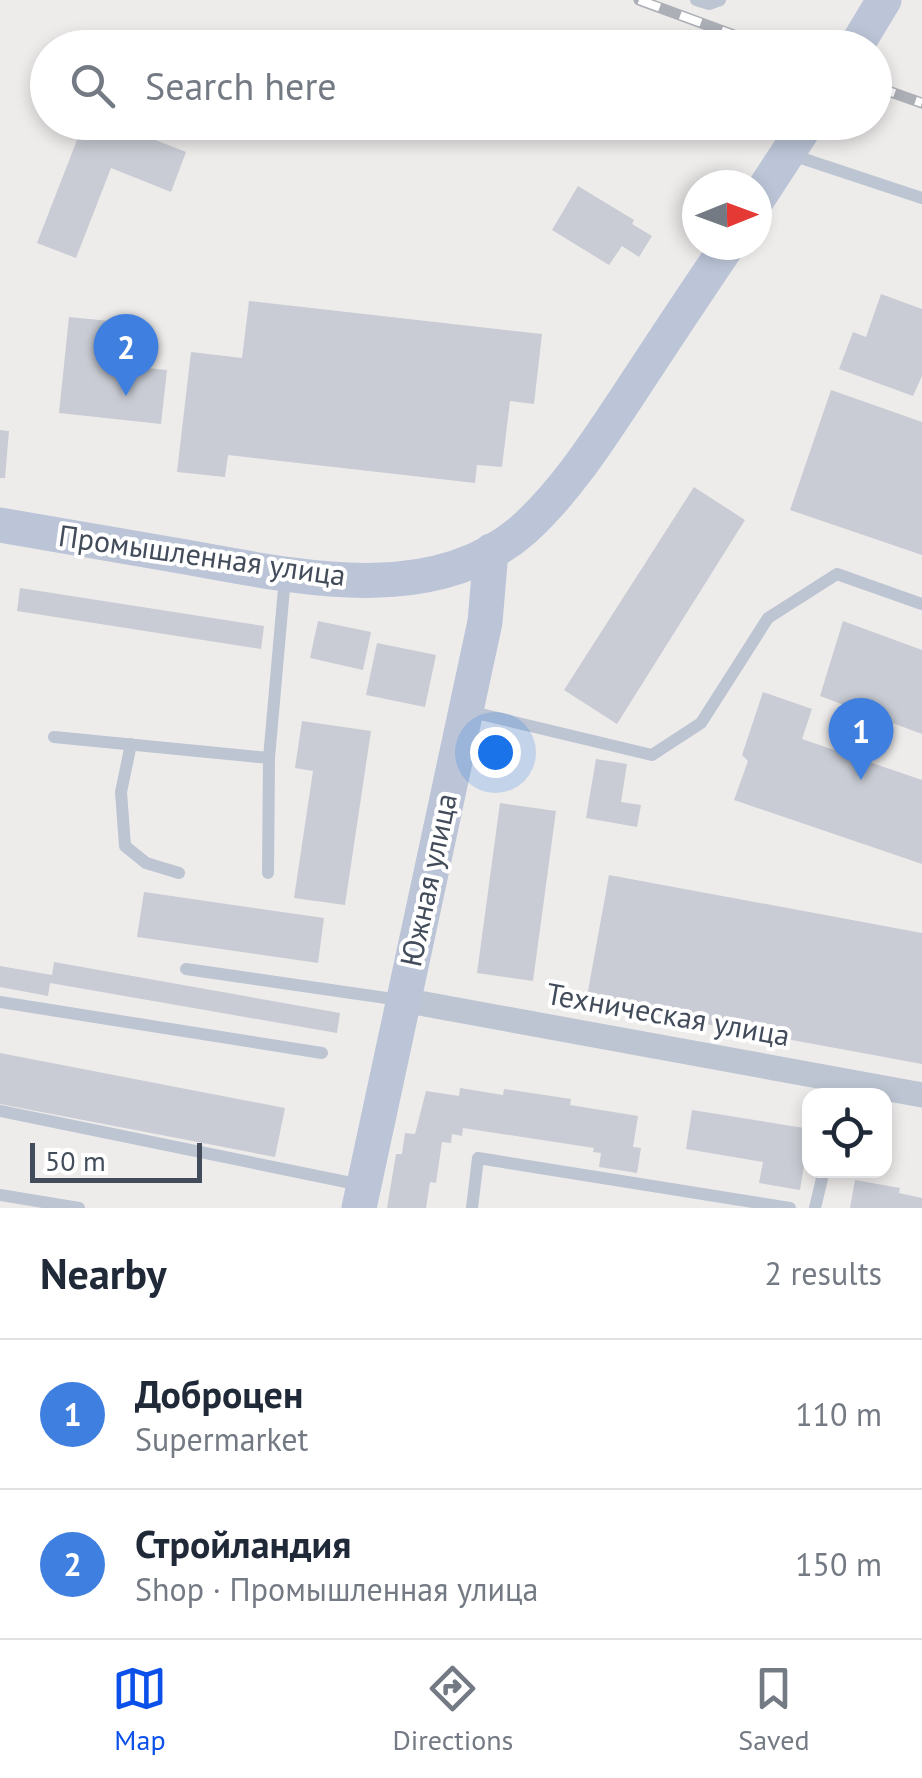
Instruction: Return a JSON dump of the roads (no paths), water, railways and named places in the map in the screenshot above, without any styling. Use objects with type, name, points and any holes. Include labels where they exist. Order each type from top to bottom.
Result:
[{"type":"main road","points":[[866,30],[884,0]]},
{"type":"main road","points":[[772,177],[796,140]]},
{"type":"main road","name":"Промышленная улица","points":[[0,525],[286,575],[369,580],[419,576],[460,566],[522,530],[564,486],[600,439],[718,260]]},
{"type":"main road","name":"Южная улица","points":[[362,1197],[485,622],[491,551]]},
{"type":"street","name":"Техническая улица","points":[[403,1000],[845,1088]]},
{"type":"street","name":"Техническая улица","points":[[892,1092],[922,1095]]},
{"type":"lane","points":[[696,0],[709,4],[720,0]]},
{"type":"lane","points":[[788,153],[922,198]]},
{"type":"lane","points":[[466,710],[652,754],[701,723],[768,618],[837,574],[922,604]]},
{"type":"lane","points":[[268,872],[269,758],[286,575]]},
{"type":"lane","points":[[54,737],[269,758]]},
{"type":"lane","points":[[130,744],[120,792],[125,846],[146,862],[179,873]]},
{"type":"lane","points":[[186,968],[403,1000]]},
{"type":"lane","points":[[0,1002],[322,1052]]},
{"type":"lane","points":[[0,1110],[362,1197]]},
{"type":"lane","points":[[472,1208],[478,1158],[790,1208]]},
{"type":"lane","points":[[815,1208],[822,1178]]},
{"type":"lane","points":[[0,1194],[80,1208]]},
{"type":"railway","points":[[639,0],[720,30]]},
{"type":"railway","points":[[892,92],[922,103]]},
{"type":"place","name":"Стройландия","points":[[126,396]]},
{"type":"place","name":"Доброцен","points":[[861,780]]}]
